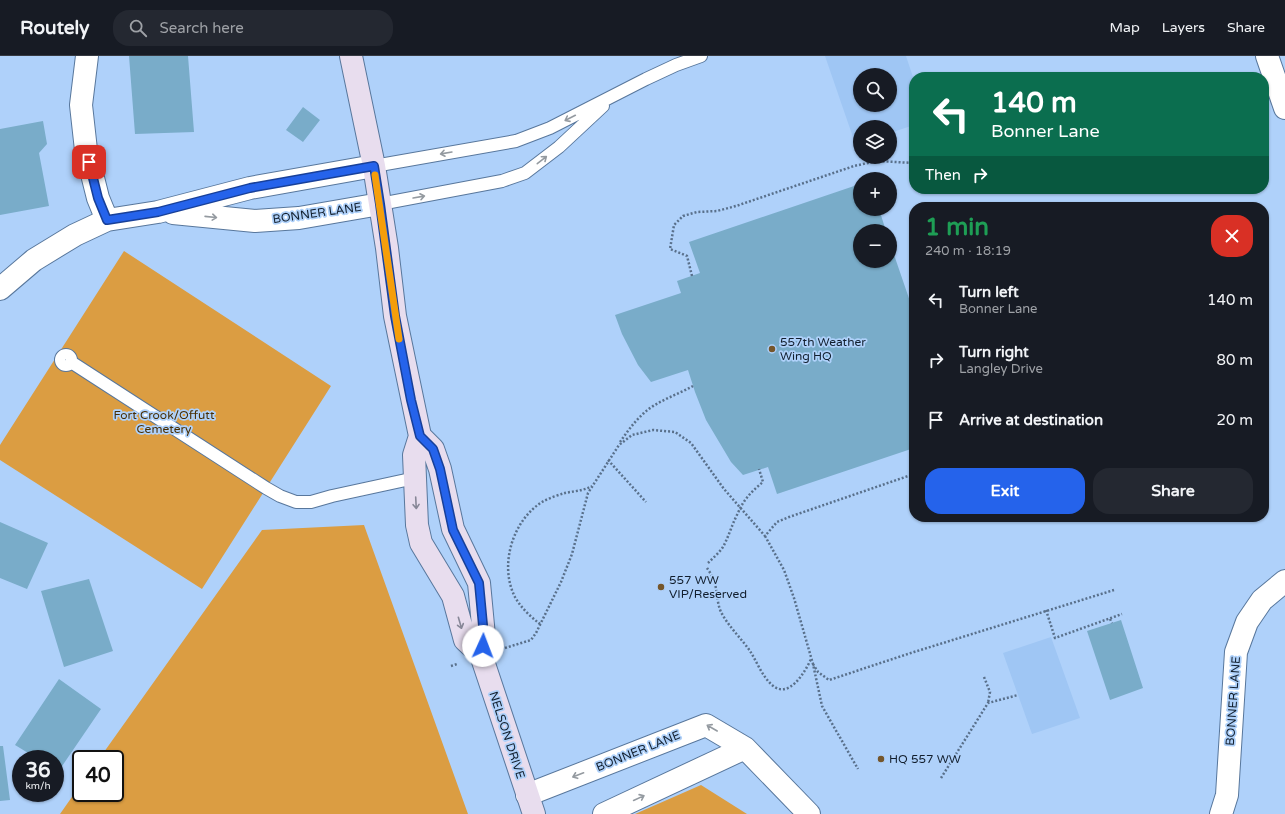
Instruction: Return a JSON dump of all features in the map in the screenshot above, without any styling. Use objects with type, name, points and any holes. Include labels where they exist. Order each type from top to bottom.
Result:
[{"type":"street","points":[[87,56],[81,105],[86,150],[98,198],[107,220]]},
{"type":"street","name":"NELSON DRIVE","points":[[351,56],[374,166],[395,316],[420,436],[414,455],[417,525],[422,543],[453,596],[465,640],[481,656],[530,804]]},
{"type":"street","points":[[1267,56],[1285,108]]},
{"type":"street","name":"BONNER LANE","points":[[0,289],[34,260],[75,235],[107,220],[158,212],[250,188],[374,166]]},
{"type":"street","name":"BONNER LANE","points":[[158,212],[255,221],[299,218],[380,204]]},
{"type":"street","name":"NELSON DRIVE","points":[[420,436],[433,449],[440,469],[453,530],[479,583],[484,636],[481,656]]},
{"type":"street","name":"BONNER LANE","points":[[1221,814],[1227,794],[1236,652],[1247,622],[1262,600],[1285,581]]},
{"type":"street","name":"BONNER LANE","points":[[530,804],[706,725],[745,748],[809,814]]},
{"type":"street","points":[[604,814],[745,748]]},
{"type":"lane","points":[[374,166],[516,141],[550,128],[617,93],[676,65],[701,56]]},
{"type":"lane","points":[[380,204],[502,182],[525,173],[559,147],[617,93]]},
{"type":"lane","points":[[71,362],[266,488],[280,496],[296,502],[311,502],[415,478]]},
{"type":"path","points":[[692,276],[688,256],[670,249],[674,225],[682,216],[697,212],[717,211],[736,206],[854,166],[877,161],[909,163]]},
{"type":"path","points":[[481,656],[532,640],[561,582],[572,554],[588,493],[608,460],[631,426],[645,412],[662,401],[693,386]]},
{"type":"path","points":[[619,445],[632,435],[653,430],[675,432],[691,443],[724,489],[765,536],[784,570],[796,605],[812,659],[822,706],[858,769]]},
{"type":"path","points":[[608,460],[646,502]]},
{"type":"path","points":[[708,563],[722,549],[741,508],[755,489],[763,482],[759,469]]},
{"type":"path","points":[[765,536],[777,522],[909,476]]},
{"type":"path","points":[[540,624],[525,610],[516,598],[510,583],[508,568],[512,542],[518,528],[526,516],[543,502],[565,493],[587,489],[592,486]]},
{"type":"path","points":[[707,568],[714,579],[721,611],[726,621],[750,652],[772,686],[781,689],[792,686],[804,675],[812,659]]},
{"type":"path","points":[[813,664],[818,672],[828,680],[1046,610],[1114,590]]},
{"type":"path","points":[[1046,610],[1055,638],[1122,614]]},
{"type":"path","points":[[1110,619],[1112,623]]},
{"type":"path","points":[[941,778],[988,703],[990,692],[984,677]]},
{"type":"path","points":[[988,703],[1018,695]]},
{"type":"shaded area","points":[[825,56],[906,56],[911,72],[909,72],[909,127],[897,131],[897,120],[853,120],[853,137]]},
{"type":"shaded area","points":[[1051,637],[1080,718],[1032,734],[1003,653]]},
{"type":"green space","name":"Fort Crook/Offutt Cemetery","points":[[124,251],[331,386],[202,589],[0,460],[0,445]]},
{"type":"green space","points":[[364,525],[468,814],[60,814],[72,797],[72,802],[124,802],[124,750],[105,750],[262,530]]},
{"type":"green space","points":[[701,785],[747,814],[635,814]]},
{"type":"building","points":[[129,56],[188,56],[194,132],[135,134]]},
{"type":"building","points":[[303,107],[320,120],[303,142],[286,130]]},
{"type":"building","points":[[43,121],[47,144],[39,153],[49,206],[0,215],[0,129]]},
{"type":"building","name":"557th Weather Wing HQ","points":[[853,186],[853,216],[881,216],[884,224],[853,224],[853,268],[897,268],[897,263],[909,298],[909,450],[777,494],[768,467],[743,475],[731,462],[706,420],[688,370],[651,382],[638,365],[622,334],[615,315],[681,293],[677,281],[700,273],[689,242]]},
{"type":"building","points":[[0,522],[48,543],[27,589],[0,578]]},
{"type":"building","points":[[89,579],[113,651],[64,667],[41,591]]},
{"type":"building","points":[[1121,620],[1143,688],[1110,700],[1087,631]]},
{"type":"building","points":[[59,679],[101,709],[64,763],[64,750],[23,750],[15,745]]},
{"type":"building","points":[[0,746],[3,746],[10,800],[0,801]]},
{"type":"slow traffic","points":[[375,175],[387,248],[399,339]]},
{"type":"place","name":"557th Weather Wing HQ","points":[[772,349]]},
{"type":"place","name":"557 WW VIP/Reserved","points":[[661,587]]},
{"type":"place","name":"HQ 557 WW","points":[[881,759]]},
{"type":"route","points":[[89,162],[98,198],[107,220],[158,212],[250,188],[374,166],[387,248],[395,316],[411,400],[420,436],[433,449],[440,469],[453,530],[479,583],[484,636],[483,646]]}]
